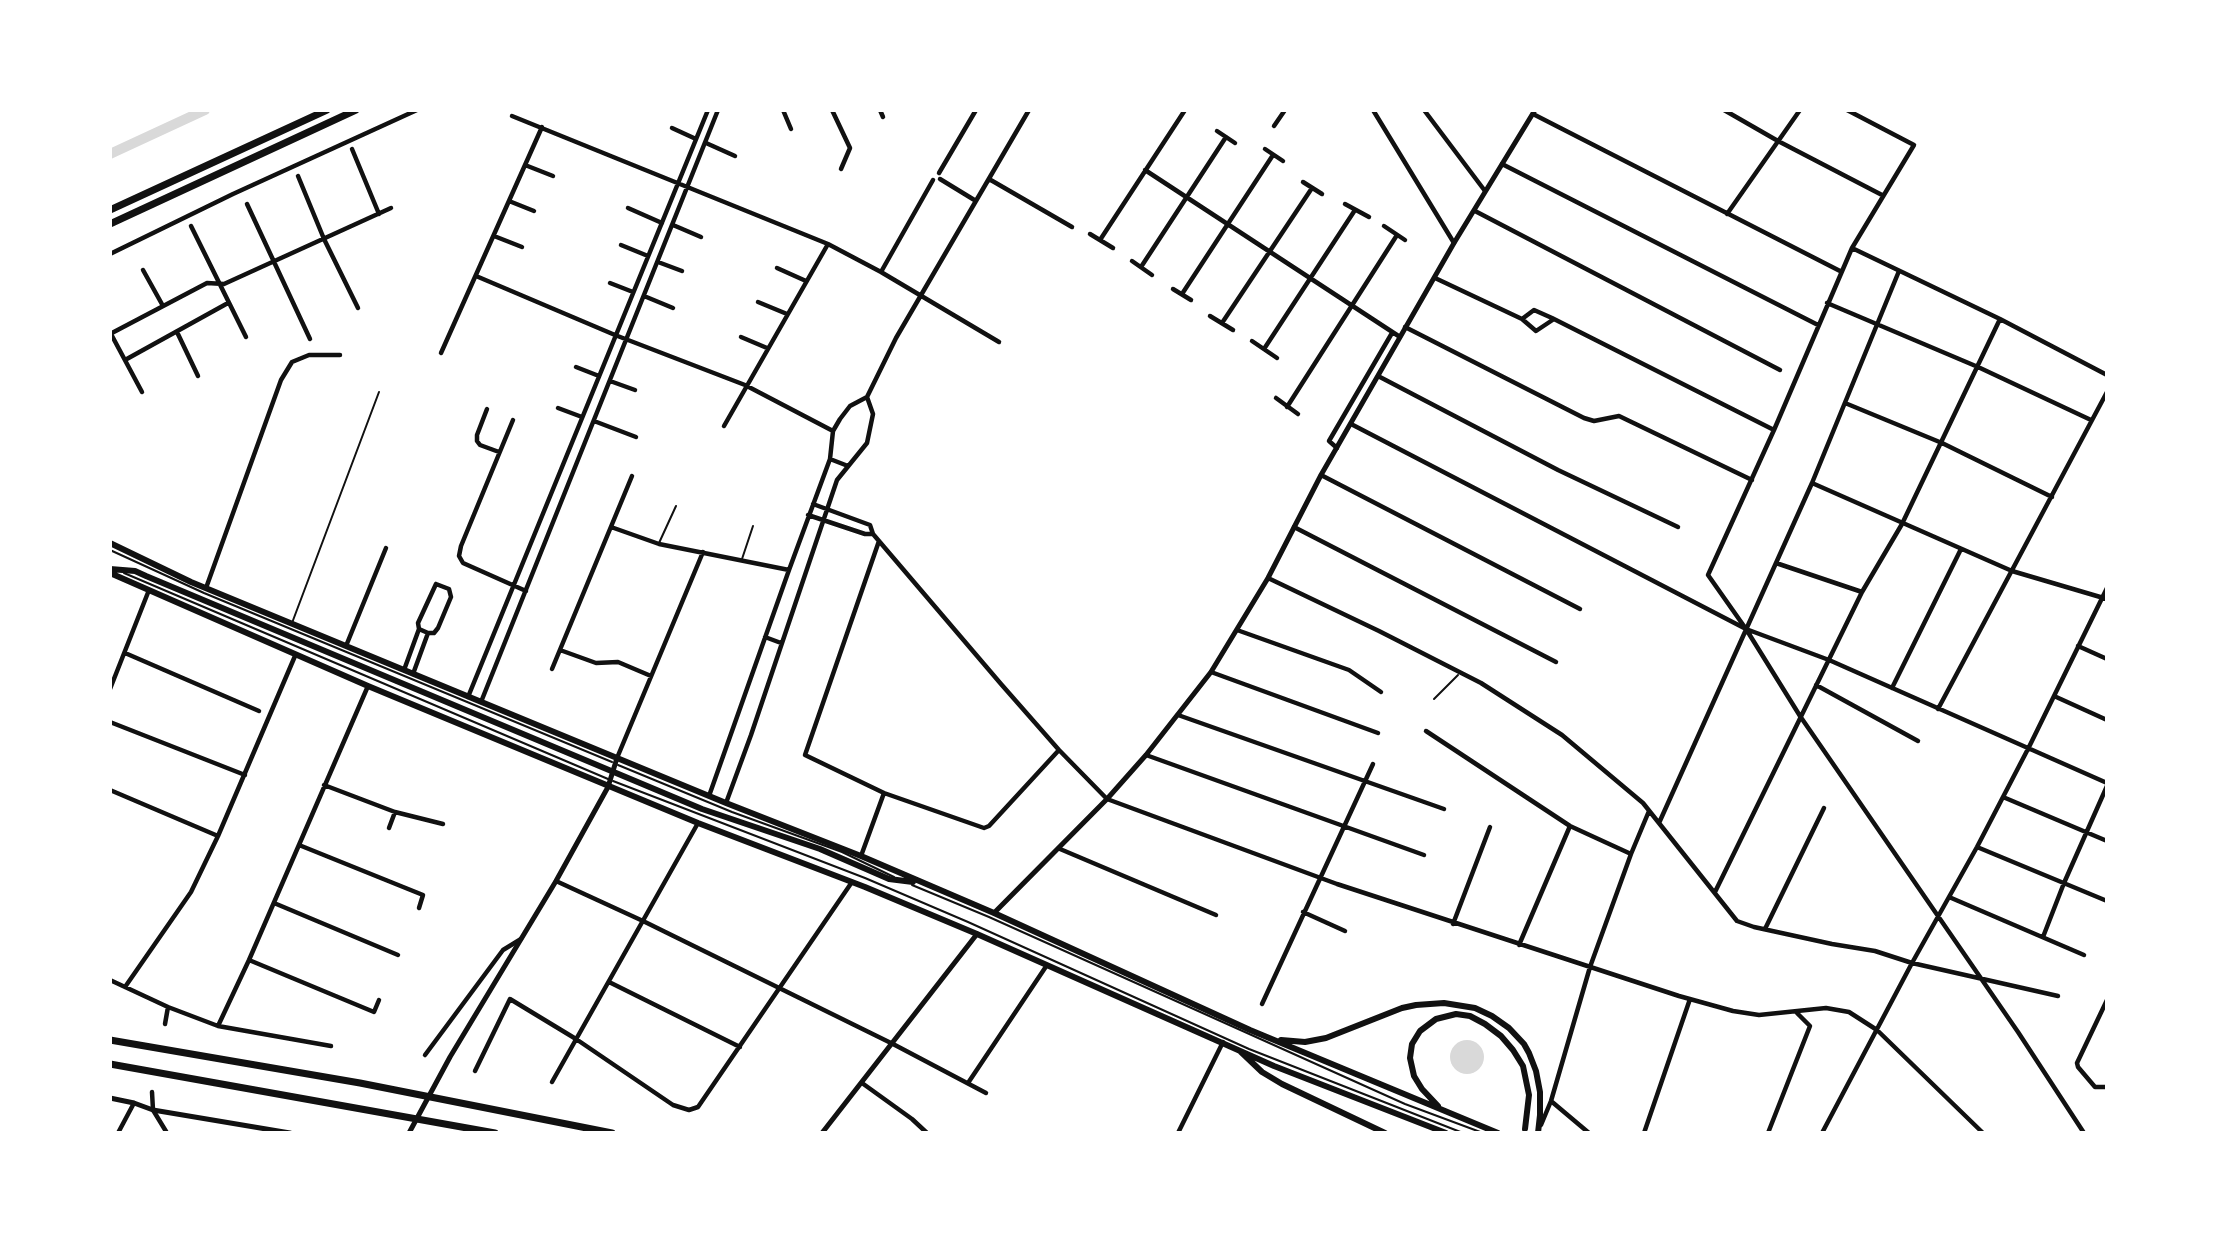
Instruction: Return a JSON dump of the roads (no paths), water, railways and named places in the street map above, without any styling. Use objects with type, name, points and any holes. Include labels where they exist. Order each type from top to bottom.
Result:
[{"type":"highway","points":[[110,210],[327,110]]},
{"type":"highway","points":[[110,224],[356,110]]},
{"type":"highway","points":[[110,1040],[360,1083],[612,1133]]},
{"type":"highway","points":[[110,1064],[495,1133]]},
{"type":"main road","points":[[994,913],[1107,799],[1146,755],[1211,672],[1268,578],[1321,475],[1405,327],[1534,112]]},
{"type":"main road","points":[[110,543],[205,590],[481,702],[616,761],[861,856],[1272,1039],[1498,1133]]},
{"type":"main road","points":[[110,570],[295,656],[609,783],[698,823],[852,882],[977,934],[1274,1066],[1446,1133]]},
{"type":"main road","points":[[110,570],[135,571],[158,580],[702,809],[820,849],[889,879],[918,883]]},
{"type":"main road","points":[[198,609],[205,590]]},
{"type":"main road","points":[[409,1133],[446,1065],[556,881],[609,783],[616,761]]},
{"type":"main road","points":[[822,1133],[977,934]]},
{"type":"main road","points":[[1272,1039],[1294,1042],[1316,1040],[1416,1005],[1456,1003],[1475,1008],[1509,1028],[1529,1053],[1540,1093],[1538,1133]]},
{"type":"main road","points":[[1449,1112],[1434,1102],[1418,1083],[1412,1070],[1411,1052],[1416,1037],[1430,1022],[1449,1015],[1463,1015],[1494,1030],[1508,1043],[1518,1058],[1526,1075],[1529,1095],[1525,1129]]},
{"type":"main road","points":[[1238,1048],[1262,1072],[1282,1084],[1385,1133]]},
{"type":"main road","points":[[110,1098],[153,1110],[290,1133]]},
{"type":"street","points":[[110,254],[417,110]]},
{"type":"street","points":[[468,697],[708,110]]},
{"type":"street","points":[[481,702],[718,110]]},
{"type":"street","points":[[783,110],[791,129]]},
{"type":"street","points":[[832,110],[850,148],[841,169]]},
{"type":"street","points":[[880,110],[883,117]]},
{"type":"street","points":[[939,173],[976,110]]},
{"type":"street","points":[[709,796],[830,459],[833,431],[850,407],[867,397],[884,360],[920,296],[1029,110]]},
{"type":"street","points":[[1100,240],[1185,110]]},
{"type":"street","points":[[1274,126],[1285,110]]},
{"type":"street","points":[[1373,110],[1454,243]]},
{"type":"street","points":[[1424,110],[1486,192]]},
{"type":"street","points":[[1724,110],[1882,195]]},
{"type":"street","points":[[1727,214],[1800,110]]},
{"type":"street","points":[[1847,110],[1914,145],[1882,195],[1840,271],[1774,430],[1708,575],[1746,629],[1800,716],[2084,1133]]},
{"type":"street","points":[[1534,112],[1840,271]]},
{"type":"street","points":[[512,116],[828,244],[999,342]]},
{"type":"street","points":[[441,353],[542,127]]},
{"type":"street","points":[[672,128],[696,139]]},
{"type":"street","points":[[1217,131],[1235,144]]},
{"type":"street","points":[[1142,267],[1226,137]]},
{"type":"street","points":[[706,143],[735,156]]},
{"type":"street","points":[[352,149],[379,214]]},
{"type":"street","points":[[1265,149],[1283,161]]},
{"type":"street","points":[[1182,294],[1273,155]]},
{"type":"street","points":[[1502,164],[1818,325]]},
{"type":"street","points":[[525,165],[553,176]]},
{"type":"street","points":[[1145,170],[1400,337]]},
{"type":"street","points":[[298,176],[324,239],[358,308]]},
{"type":"street","points":[[940,179],[976,201]]},
{"type":"street","points":[[989,179],[1072,228]]},
{"type":"street","points":[[881,272],[933,180]]},
{"type":"street","points":[[1303,182],[1322,194]]},
{"type":"street","points":[[1222,323],[1312,188]]},
{"type":"street","points":[[509,201],[534,211]]},
{"type":"street","points":[[247,204],[310,339]]},
{"type":"street","points":[[1345,204],[1369,217]]},
{"type":"street","points":[[142,392],[110,333],[207,283],[224,284],[391,208]]},
{"type":"street","points":[[628,208],[662,223]]},
{"type":"street","points":[[1264,349],[1355,210]]},
{"type":"street","points":[[1475,211],[1780,370]]},
{"type":"street","points":[[673,225],[701,237]]},
{"type":"street","points":[[191,226],[246,337]]},
{"type":"street","points":[[1384,226],[1405,240]]},
{"type":"street","points":[[1090,234],[1113,248]]},
{"type":"street","points":[[1287,407],[1397,235]]},
{"type":"street","points":[[494,236],[522,247]]},
{"type":"street","points":[[724,426],[828,244]]},
{"type":"street","points":[[621,245],[648,256]]},
{"type":"street","points":[[1852,248],[2000,319],[2107,375]]},
{"type":"street","points":[[1132,261],[1152,275]]},
{"type":"street","points":[[658,262],[682,271]]},
{"type":"street","points":[[776,268],[806,281]]},
{"type":"street","points":[[144,270],[163,306]]},
{"type":"street","points":[[1659,823],[1812,483],[1899,271]]},
{"type":"street","points":[[475,276],[615,335],[746,385],[833,431]]},
{"type":"street","points":[[1435,278],[1522,319],[1536,331],[1555,319]]},
{"type":"street","points":[[610,283],[633,292]]},
{"type":"street","points":[[1173,289],[1191,300]]},
{"type":"street","points":[[644,296],[673,308]]},
{"type":"street","points":[[758,302],[787,314]]},
{"type":"street","points":[[125,360],[228,303]]},
{"type":"street","points":[[1827,303],[1978,367],[2091,420]]},
{"type":"street","points":[[1522,319],[1534,310],[1555,319],[1774,430]]},
{"type":"street","points":[[1210,316],[1233,330]]},
{"type":"street","points":[[1715,892],[1862,592],[1902,524],[2000,319]]},
{"type":"street","points":[[1405,327],[1584,418],[1594,421],[1619,416],[1752,480]]},
{"type":"street","points":[[177,332],[198,376]]},
{"type":"street","points":[[1337,448],[1329,442],[1392,333]]},
{"type":"street","points":[[741,337],[767,348]]},
{"type":"street","points":[[1252,341],[1277,358]]},
{"type":"street","points":[[205,590],[281,380],[292,362],[309,355],[340,355]]},
{"type":"street","points":[[576,367],[598,376]]},
{"type":"street","points":[[1378,376],[1558,470],[1678,527]]},
{"type":"street","points":[[610,381],[635,390]]},
{"type":"street","points":[[1938,709],[2107,391]]},
{"type":"street","points":[[726,803],[837,480],[867,443],[871,433],[873,414],[867,397]]},
{"type":"street","points":[[1276,398],[1298,414]]},
{"type":"street","points":[[1845,403],[1942,443],[2052,497]]},
{"type":"street","points":[[558,408],[582,417]]},
{"type":"street","points":[[487,409],[477,441],[480,445],[499,452]]},
{"type":"street","points":[[513,420],[459,556],[463,563],[526,591]]},
{"type":"street","points":[[594,421],[636,437]]},
{"type":"street","points":[[1351,424],[1746,629],[1829,660],[2107,784],[2043,937]]},
{"type":"street","points":[[830,459],[848,466]]},
{"type":"street","points":[[1321,475],[1580,609]]},
{"type":"street","points":[[552,669],[632,476]]},
{"type":"street","points":[[1812,483],[2012,571],[2104,598]]},
{"type":"street","points":[[553,488],[565,493]]},
{"type":"street","points":[[813,504],[870,525],[873,534],[1059,750],[1107,799],[1453,923],[1690,999],[1759,1015],[1826,1008],[1849,1012],[1877,1030],[1983,1133]]},
{"type":"street","points":[[808,515],[865,534],[873,534]]},
{"type":"street","points":[[611,527],[659,544],[789,570]]},
{"type":"street","points":[[1294,527],[1556,662]]},
{"type":"street","points":[[879,541],[805,755],[884,793],[984,828],[989,826],[1059,750]]},
{"type":"street","points":[[346,646],[386,548]]},
{"type":"street","points":[[1892,688],[1961,549]]},
{"type":"street","points":[[616,761],[703,552]]},
{"type":"street","points":[[1776,563],[1862,592]]},
{"type":"street","points":[[1268,578],[1460,672],[1562,735],[1643,803],[1737,921],[1832,944],[1875,951],[1912,963],[2058,996]]},
{"type":"street","points":[[404,670],[419,629],[418,620],[433,588],[440,584],[449,589],[451,597],[438,628],[434,633],[419,629]]},
{"type":"street","points":[[1822,1133],[1977,847],[2107,588]]},
{"type":"street","points":[[110,689],[149,590]]},
{"type":"street","points":[[1237,630],[1349,670],[1381,692]]},
{"type":"street","points":[[413,674],[428,633]]},
{"type":"street","points":[[765,637],[781,643]]},
{"type":"street","points":[[2078,646],[2107,659]]},
{"type":"street","points":[[560,650],[596,663],[618,662],[651,676]]},
{"type":"street","points":[[125,653],[259,711]]},
{"type":"street","points":[[125,987],[191,892],[245,775],[295,656]]},
{"type":"street","points":[[1211,672],[1378,733]]},
{"type":"street","points":[[1816,685],[1918,741]]},
{"type":"street","points":[[218,1026],[368,686]]},
{"type":"street","points":[[2054,696],[2107,720]]},
{"type":"street","points":[[1178,715],[1444,809]]},
{"type":"street","points":[[110,722],[245,775]]},
{"type":"street","points":[[1426,731],[1570,826],[1630,854]]},
{"type":"street","points":[[1146,755],[1424,855]]},
{"type":"street","points":[[1262,1003],[1373,764]]},
{"type":"street","points":[[324,785],[395,812],[443,824]]},
{"type":"street","points":[[110,790],[218,836]]},
{"type":"street","points":[[861,856],[884,793]]},
{"type":"street","points":[[2003,797],[2107,841]]},
{"type":"street","points":[[1765,929],[1824,807]]},
{"type":"street","points":[[1538,1133],[1551,1101],[1590,967],[1630,854],[1649,811]]},
{"type":"street","points":[[389,828],[395,812]]},
{"type":"street","points":[[552,1082],[698,823]]},
{"type":"street","points":[[1519,945],[1570,826]]},
{"type":"street","points":[[1453,923],[1490,827]]},
{"type":"street","points":[[299,845],[424,895],[419,908]]},
{"type":"street","points":[[1977,847],[2107,901]]},
{"type":"street","points":[[1060,849],[1216,915]]},
{"type":"street","points":[[556,881],[643,921],[986,1093]]},
{"type":"street","points":[[475,1071],[510,999],[673,1105],[689,1110],[698,1107],[852,882]]},
{"type":"street","points":[[1949,897],[2084,955]]},
{"type":"street","points":[[274,902],[398,956]]},
{"type":"street","points":[[1303,912],[1345,931]]},
{"type":"street","points":[[425,1055],[503,950],[521,939]]},
{"type":"street","points":[[249,960],[374,1012],[379,1000]]},
{"type":"street","points":[[968,1083],[1047,965]]},
{"type":"street","points":[[110,980],[168,1007],[218,1026],[331,1046]]},
{"type":"street","points":[[609,982],[740,1047]]},
{"type":"street","points":[[1644,1133],[1690,999]]},
{"type":"street","points":[[2107,1000],[2077,1063],[2095,1087],[2107,1087]]},
{"type":"street","points":[[165,1024],[168,1007]]},
{"type":"street","points":[[1768,1133],[1810,1026],[1797,1012]]},
{"type":"street","points":[[1178,1133],[1223,1042]]},
{"type":"street","points":[[862,1083],[927,1133]]},
{"type":"street","points":[[152,1092],[153,1110],[167,1133]]},
{"type":"street","points":[[1551,1101],[1589,1133]]},
{"type":"street","points":[[118,1133],[134,1103]]},
{"type":"lane","points":[[292,624],[379,392]]},
{"type":"lane","points":[[659,544],[676,506]]},
{"type":"lane","points":[[741,560],[753,526]]},
{"type":"lane","points":[[110,550],[721,807],[842,852],[1405,1104],[1483,1133]]},
{"type":"lane","points":[[110,570],[609,783],[864,877],[1249,1049],[1463,1133]]},
{"type":"lane","points":[[1434,699],[1460,672]]},
{"type":"waterway","points":[[110,154],[205,110]]}]
